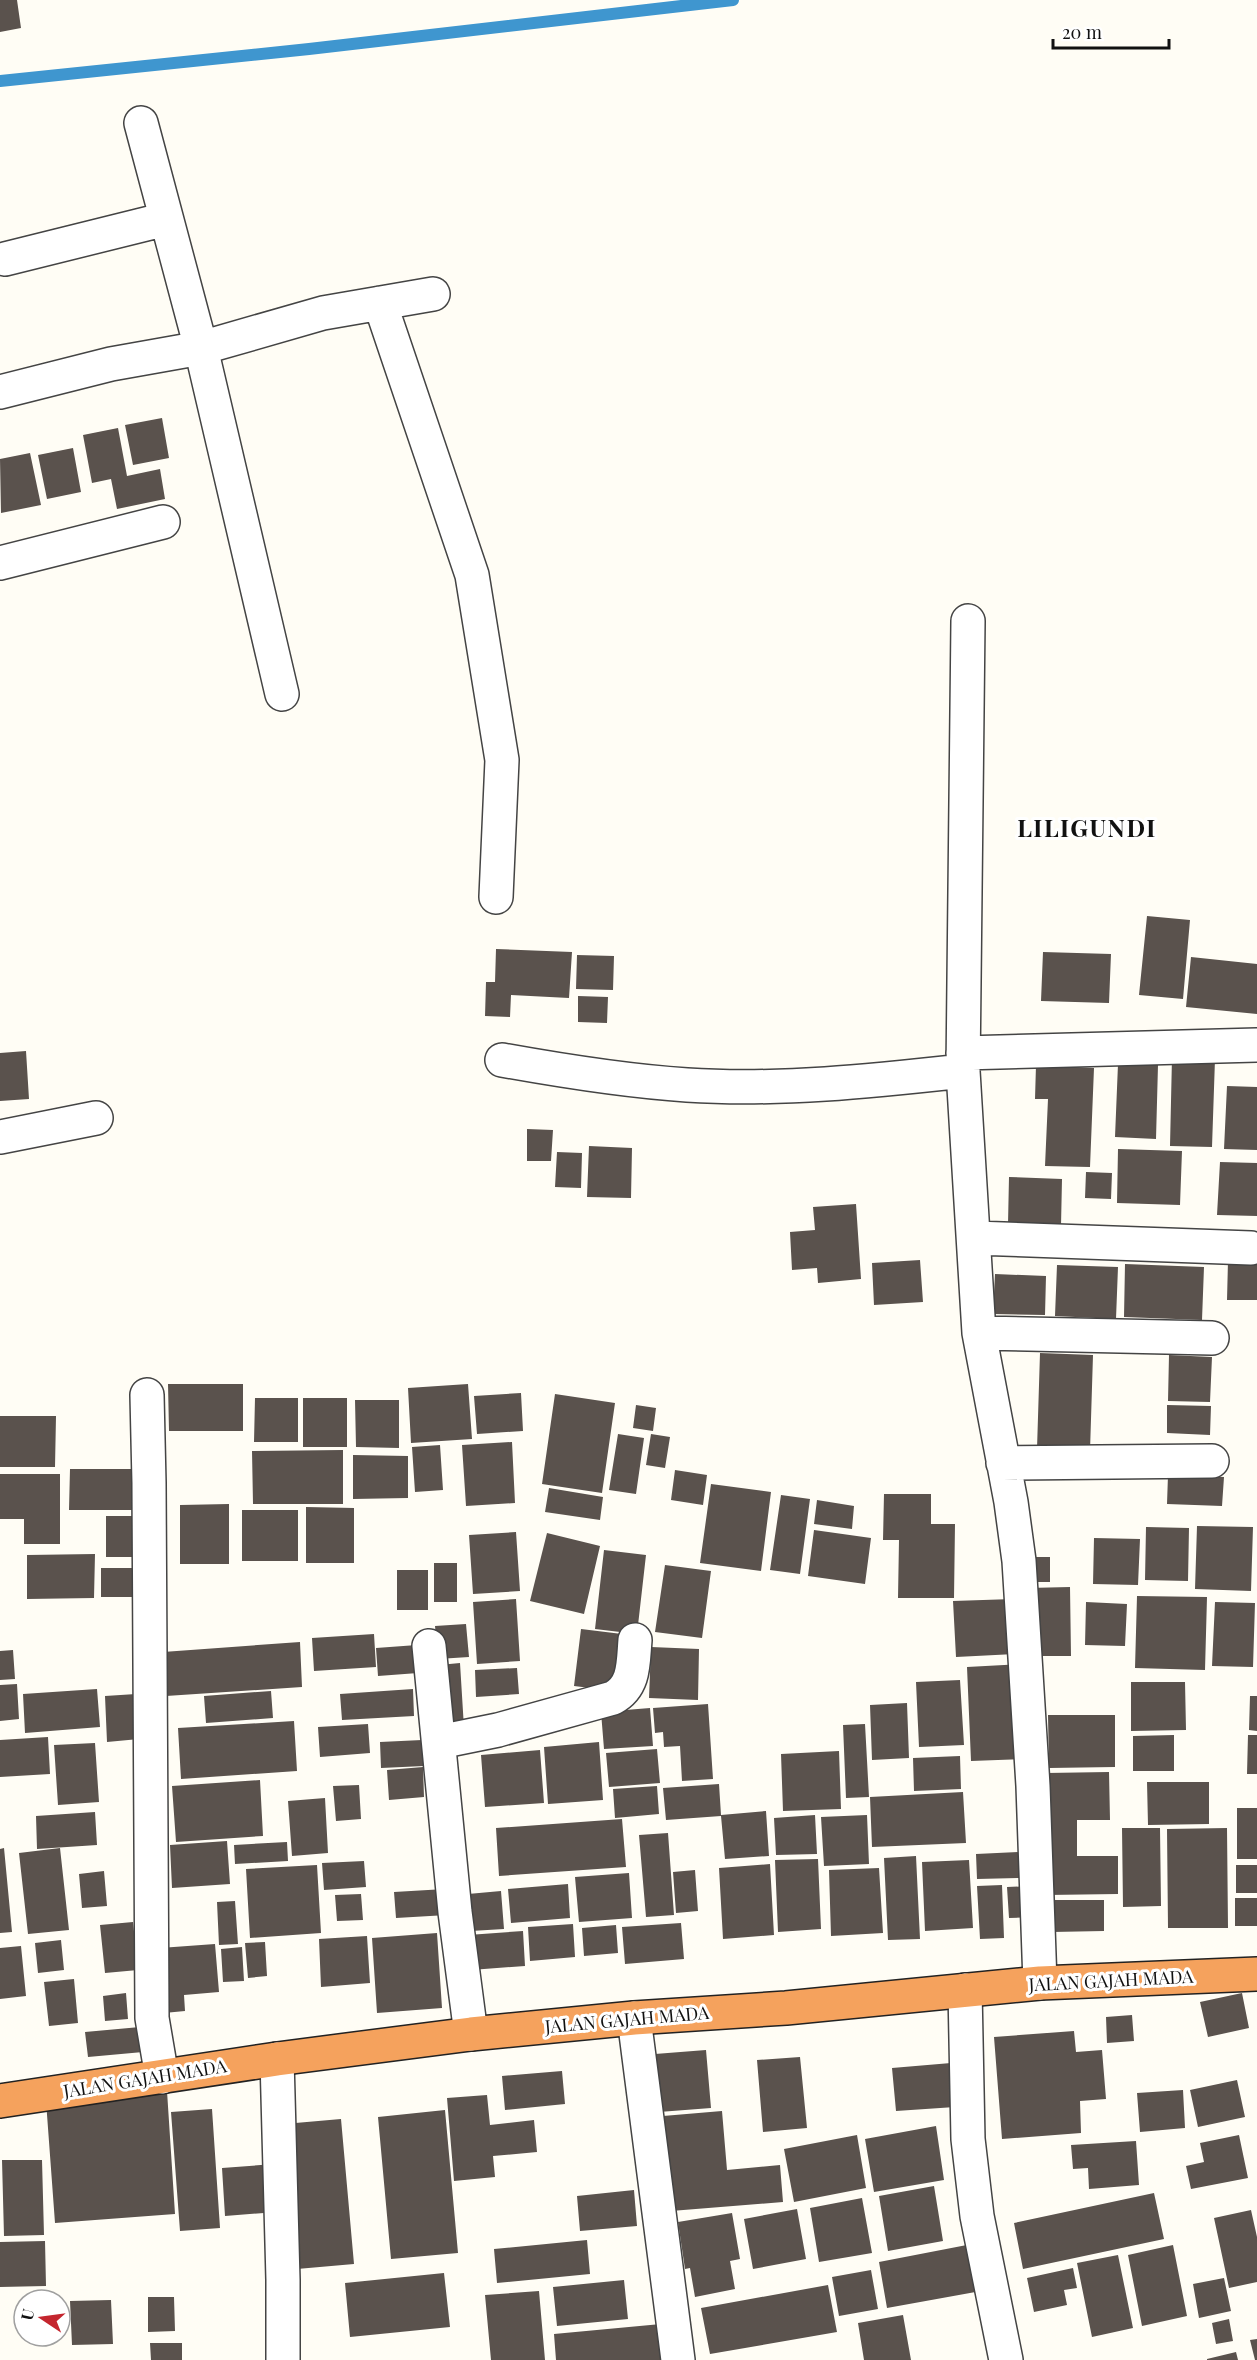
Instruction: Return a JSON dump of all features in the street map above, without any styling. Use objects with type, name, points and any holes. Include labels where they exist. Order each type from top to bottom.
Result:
[{"type":"highway","name":"JALAN GAJAH MADA","points":[[0,2101],[277,2059],[471,2034],[634,2018],[786,2008],[1040,1983],[1257,1974]]},
{"type":"street","points":[[141,123],[201,348],[282,694]]},
{"type":"street","points":[[5,259],[166,219]]},
{"type":"street","points":[[0,392],[111,364],[201,348],[323,313],[432,294]]},
{"type":"street","points":[[380,303],[472,575],[502,760],[496,897]]},
{"type":"street","points":[[0,563],[163,522]]},
{"type":"street","points":[[968,621],[963,1062],[979,1333],[1011,1502],[1019,1561],[1034,1809],[1040,1983]]},
{"type":"street","points":[[502,1060],[619,1079],[688,1085],[787,1086],[963,1062],[1257,1045]]},
{"type":"street","points":[[0,1137],[96,1118]]},
{"type":"street","points":[[974,1238],[1251,1248]]},
{"type":"street","points":[[979,1333],[1212,1338]]},
{"type":"street","points":[[147,1395],[152,2018],[162,2077]]},
{"type":"street","points":[[1002,1463],[1212,1461]]},
{"type":"street","points":[[439,1742],[498,1730],[621,1694],[630,1681],[635,1640]]},
{"type":"street","points":[[429,1646],[454,1912],[471,2034]]},
{"type":"street","points":[[965,1990],[968,2139],[977,2216],[1006,2360]]},
{"type":"street","points":[[634,2018],[678,2360]]},
{"type":"street","points":[[277,2059],[283,2360]]},
{"type":"building","points":[[0,0],[17,0],[21,28],[0,32]]},
{"type":"building","points":[[162,418],[169,458],[133,465],[125,425]]},
{"type":"building","points":[[118,428],[127,476],[160,469],[165,499],[117,509],[111,479],[92,483],[83,435]]},
{"type":"building","points":[[73,448],[81,492],[47,499],[38,455]]},
{"type":"building","points":[[30,453],[41,505],[1,513],[0,459]]},
{"type":"building","points":[[1147,916],[1190,920],[1183,999],[1139,995]]},
{"type":"building","points":[[496,949],[572,952],[569,998],[511,995],[510,1017],[485,1016],[486,982],[495,982]]},
{"type":"building","points":[[1043,952],[1111,954],[1109,1003],[1041,1001]]},
{"type":"building","points":[[577,955],[614,956],[613,990],[576,989]]},
{"type":"building","points":[[1191,957],[1257,964],[1257,1014],[1186,1007]]},
{"type":"building","points":[[578,996],[608,997],[607,1023],[578,1022]]},
{"type":"building","points":[[26,1051],[29,1099],[0,1101],[0,1053]]},
{"type":"building","points":[[1172,1057],[1215,1059],[1212,1147],[1170,1146]]},
{"type":"building","points":[[1118,1064],[1158,1065],[1156,1139],[1115,1137]]},
{"type":"building","points":[[1036,1065],[1094,1068],[1090,1167],[1045,1166],[1048,1099],[1035,1099]]},
{"type":"building","points":[[1227,1086],[1257,1087],[1257,1150],[1224,1149]]},
{"type":"building","points":[[527,1129],[553,1130],[551,1161],[527,1161]]},
{"type":"building","points":[[589,1146],[632,1148],[631,1198],[587,1197]]},
{"type":"building","points":[[1118,1149],[1182,1151],[1180,1205],[1117,1203]]},
{"type":"building","points":[[557,1152],[582,1153],[581,1188],[555,1187]]},
{"type":"building","points":[[1220,1162],[1257,1163],[1257,1216],[1217,1215]]},
{"type":"building","points":[[1086,1172],[1112,1173],[1111,1199],[1085,1198]]},
{"type":"building","points":[[1009,1177],[1062,1179],[1061,1226],[1008,1224]]},
{"type":"building","points":[[856,1204],[861,1279],[818,1283],[817,1268],[792,1270],[790,1232],[815,1230],[813,1207]]},
{"type":"building","points":[[920,1260],[923,1302],[874,1305],[872,1263]]},
{"type":"building","points":[[1228,1261],[1257,1262],[1257,1300],[1227,1300]]},
{"type":"building","points":[[1125,1264],[1204,1267],[1202,1320],[1124,1317]]},
{"type":"building","points":[[1057,1265],[1118,1267],[1116,1319],[1055,1316]]},
{"type":"building","points":[[995,1274],[1046,1276],[1045,1315],[993,1314]]},
{"type":"building","points":[[1040,1353],[1093,1355],[1090,1451],[1037,1449]]},
{"type":"building","points":[[1169,1355],[1212,1357],[1210,1402],[1168,1401]]},
{"type":"building","points":[[168,1384],[243,1384],[243,1431],[169,1431]]},
{"type":"building","points":[[468,1384],[472,1439],[411,1443],[408,1388]]},
{"type":"building","points":[[521,1393],[523,1431],[477,1434],[474,1396]]},
{"type":"building","points":[[555,1394],[615,1403],[602,1493],[542,1484]]},
{"type":"building","points":[[255,1398],[298,1398],[298,1442],[254,1442]]},
{"type":"building","points":[[303,1398],[347,1398],[347,1447],[303,1447]]},
{"type":"building","points":[[355,1400],[399,1400],[399,1448],[356,1447]]},
{"type":"building","points":[[636,1405],[656,1408],[653,1431],[633,1428]]},
{"type":"building","points":[[1167,1405],[1211,1406],[1210,1435],[1167,1433]]},
{"type":"building","points":[[0,1416],[56,1416],[55,1467],[0,1467]]},
{"type":"building","points":[[618,1434],[644,1438],[636,1494],[609,1490]]},
{"type":"building","points":[[651,1434],[670,1437],[665,1468],[646,1465]]},
{"type":"building","points":[[512,1442],[515,1503],[466,1506],[462,1445]]},
{"type":"building","points":[[440,1445],[443,1490],[415,1492],[412,1447]]},
{"type":"building","points":[[343,1450],[343,1504],[253,1504],[252,1451]]},
{"type":"building","points":[[353,1455],[408,1456],[408,1498],[353,1499]]},
{"type":"building","points":[[70,1469],[143,1469],[144,1510],[69,1510]]},
{"type":"building","points":[[675,1470],[707,1475],[703,1505],[671,1500]]},
{"type":"building","points":[[0,1474],[60,1474],[60,1544],[24,1544],[24,1519],[0,1519]]},
{"type":"building","points":[[1168,1475],[1224,1477],[1222,1506],[1167,1504]]},
{"type":"building","points":[[711,1484],[771,1492],[761,1571],[700,1563]]},
{"type":"building","points":[[549,1488],[603,1497],[600,1520],[545,1512]]},
{"type":"building","points":[[884,1494],[931,1494],[931,1524],[955,1524],[954,1598],[898,1598],[899,1540],[883,1540]]},
{"type":"building","points":[[781,1495],[810,1499],[800,1574],[770,1570]]},
{"type":"building","points":[[817,1500],[854,1506],[852,1529],[814,1524]]},
{"type":"building","points":[[229,1504],[229,1564],[180,1564],[180,1505]]},
{"type":"building","points":[[306,1507],[354,1508],[354,1563],[306,1563]]},
{"type":"building","points":[[242,1510],[298,1510],[298,1561],[242,1561]]},
{"type":"building","points":[[106,1516],[136,1516],[137,1557],[106,1557]]},
{"type":"building","points":[[1197,1526],[1253,1527],[1251,1591],[1195,1589]]},
{"type":"building","points":[[1146,1527],[1189,1528],[1188,1581],[1145,1580]]},
{"type":"building","points":[[814,1530],[871,1538],[865,1584],[808,1576]]},
{"type":"building","points":[[516,1532],[520,1591],[473,1594],[469,1535]]},
{"type":"building","points":[[547,1533],[600,1546],[584,1614],[530,1601]]},
{"type":"building","points":[[1094,1538],[1140,1539],[1138,1585],[1093,1584]]},
{"type":"building","points":[[604,1550],[646,1555],[637,1634],[595,1629]]},
{"type":"building","points":[[95,1554],[94,1598],[27,1599],[27,1555]]},
{"type":"building","points":[[1030,1557],[1050,1557],[1050,1582],[1030,1582]]},
{"type":"building","points":[[434,1563],[457,1563],[457,1602],[434,1602]]},
{"type":"building","points":[[665,1565],[711,1571],[702,1638],[655,1632]]},
{"type":"building","points":[[101,1568],[140,1568],[140,1597],[101,1597]]},
{"type":"building","points":[[397,1570],[428,1570],[428,1610],[397,1610]]},
{"type":"building","points":[[1070,1587],[1071,1656],[1029,1656],[1028,1588]]},
{"type":"building","points":[[1137,1596],[1207,1597],[1205,1670],[1135,1668]]},
{"type":"building","points":[[516,1599],[520,1661],[477,1664],[473,1602]]},
{"type":"building","points":[[1013,1599],[1015,1654],[956,1657],[953,1601]]},
{"type":"building","points":[[1086,1602],[1127,1604],[1125,1646],[1085,1645]]},
{"type":"building","points":[[1215,1602],[1255,1603],[1253,1667],[1212,1666]]},
{"type":"building","points":[[466,1624],[469,1657],[438,1659],[435,1626]]},
{"type":"building","points":[[581,1629],[622,1634],[615,1691],[574,1686]]},
{"type":"building","points":[[374,1634],[376,1667],[314,1671],[312,1638]]},
{"type":"building","points":[[300,1642],[302,1687],[166,1696],[163,1652]]},
{"type":"building","points":[[417,1645],[418,1673],[378,1676],[376,1648]]},
{"type":"building","points":[[651,1647],[699,1649],[698,1700],[649,1698]]},
{"type":"building","points":[[13,1650],[15,1679],[0,1680],[0,1651]]},
{"type":"building","points":[[460,1663],[464,1728],[443,1729],[439,1665]]},
{"type":"building","points":[[1022,1664],[1026,1759],[971,1761],[967,1667]]},
{"type":"building","points":[[517,1668],[519,1694],[476,1697],[475,1670]]},
{"type":"building","points":[[960,1680],[964,1745],[919,1747],[916,1682]]},
{"type":"building","points":[[1131,1682],[1185,1682],[1186,1730],[1131,1731]]},
{"type":"building","points":[[17,1684],[19,1719],[0,1721],[0,1685]]},
{"type":"building","points":[[97,1689],[100,1727],[25,1733],[23,1694]]},
{"type":"building","points":[[413,1689],[414,1716],[342,1720],[340,1694]]},
{"type":"building","points":[[271,1691],[273,1718],[206,1723],[204,1696]]},
{"type":"building","points":[[136,1694],[139,1739],[107,1742],[105,1696]]},
{"type":"building","points":[[1250,1696],[1257,1696],[1257,1731],[1249,1730]]},
{"type":"building","points":[[907,1703],[909,1758],[872,1760],[870,1705]]},
{"type":"building","points":[[708,1704],[713,1779],[682,1781],[680,1746],[664,1747],[663,1732],[655,1733],[653,1708]]},
{"type":"building","points":[[650,1708],[653,1746],[604,1749],[601,1712]]},
{"type":"building","points":[[1048,1715],[1115,1715],[1115,1767],[1049,1768]]},
{"type":"building","points":[[294,1721],[297,1771],[181,1779],[178,1728]]},
{"type":"building","points":[[368,1724],[370,1753],[320,1757],[318,1727]]},
{"type":"building","points":[[865,1724],[869,1797],[846,1798],[843,1725]]},
{"type":"building","points":[[1174,1735],[1174,1771],[1133,1771],[1133,1736]]},
{"type":"building","points":[[1248,1735],[1257,1735],[1257,1774],[1247,1774]]},
{"type":"building","points":[[48,1737],[50,1774],[0,1777],[0,1740]]},
{"type":"building","points":[[422,1740],[424,1766],[381,1768],[380,1742]]},
{"type":"building","points":[[599,1742],[603,1800],[548,1804],[544,1747]]},
{"type":"building","points":[[95,1743],[99,1802],[58,1805],[54,1745]]},
{"type":"building","points":[[657,1749],[660,1783],[609,1787],[606,1753]]},
{"type":"building","points":[[540,1750],[544,1803],[485,1807],[481,1755]]},
{"type":"building","points":[[839,1751],[841,1809],[783,1811],[781,1754]]},
{"type":"building","points":[[960,1756],[961,1789],[914,1791],[913,1758]]},
{"type":"building","points":[[423,1767],[424,1797],[389,1800],[387,1770]]},
{"type":"building","points":[[1109,1772],[1110,1820],[1077,1820],[1077,1856],[1118,1856],[1118,1894],[1047,1895],[1046,1773]]},
{"type":"building","points":[[260,1780],[263,1836],[176,1842],[172,1786]]},
{"type":"building","points":[[1147,1782],[1209,1782],[1209,1824],[1148,1825]]},
{"type":"building","points":[[719,1784],[721,1815],[766,1811],[769,1856],[725,1859],[721,1816],[666,1820],[663,1788]]},
{"type":"building","points":[[359,1785],[361,1819],[336,1821],[333,1786]]},
{"type":"building","points":[[657,1786],[659,1814],[615,1818],[613,1789]]},
{"type":"building","points":[[963,1792],[966,1843],[872,1847],[870,1797]]},
{"type":"building","points":[[325,1798],[328,1853],[292,1856],[288,1801]]},
{"type":"building","points":[[1237,1808],[1257,1808],[1257,1859],[1237,1859]]},
{"type":"building","points":[[95,1812],[97,1845],[37,1849],[36,1816]]},
{"type":"building","points":[[815,1815],[817,1854],[776,1855],[774,1818]]},
{"type":"building","points":[[867,1815],[869,1864],[824,1866],[821,1817]]},
{"type":"building","points":[[622,1819],[626,1867],[499,1876],[496,1828]]},
{"type":"building","points":[[1122,1828],[1160,1828],[1161,1906],[1123,1907]]},
{"type":"building","points":[[1227,1828],[1228,1928],[1168,1928],[1167,1829]]},
{"type":"building","points":[[668,1833],[674,1915],[646,1917],[639,1835]]},
{"type":"building","points":[[227,1841],[230,1884],[172,1888],[170,1845]]},
{"type":"building","points":[[287,1842],[288,1861],[235,1864],[234,1845]]},
{"type":"building","points":[[4,1848],[12,1932],[0,1933],[0,1849]]},
{"type":"building","points":[[60,1848],[69,1930],[28,1934],[19,1853]]},
{"type":"building","points":[[1019,1852],[1021,1878],[977,1879],[976,1854]]},
{"type":"building","points":[[916,1856],[920,1939],[888,1940],[884,1858]]},
{"type":"building","points":[[818,1859],[821,1929],[778,1932],[775,1860]]},
{"type":"building","points":[[969,1860],[973,1928],[925,1931],[922,1862]]},
{"type":"building","points":[[364,1861],[366,1887],[324,1890],[322,1863]]},
{"type":"building","points":[[770,1864],[774,1935],[723,1939],[719,1868]]},
{"type":"building","points":[[317,1865],[321,1933],[250,1938],[246,1869]]},
{"type":"building","points":[[1236,1865],[1257,1865],[1257,1893],[1236,1893]]},
{"type":"building","points":[[879,1868],[883,1933],[831,1936],[829,1870]]},
{"type":"building","points":[[695,1870],[698,1911],[676,1913],[673,1872]]},
{"type":"building","points":[[104,1871],[107,1906],[82,1908],[79,1874]]},
{"type":"building","points":[[629,1873],[632,1918],[579,1922],[575,1877]]},
{"type":"building","points":[[568,1884],[570,1918],[511,1923],[508,1889]]},
{"type":"building","points":[[1002,1885],[1004,1938],[980,1939],[977,1886]]},
{"type":"building","points":[[1031,1886],[1033,1917],[1009,1918],[1007,1887]]},
{"type":"building","points":[[445,1889],[447,1915],[396,1918],[394,1892]]},
{"type":"building","points":[[501,1891],[504,1929],[471,1931],[468,1894]]},
{"type":"building","points":[[361,1894],[363,1920],[337,1921],[335,1895]]},
{"type":"building","points":[[1235,1898],[1257,1898],[1257,1926],[1235,1926]]},
{"type":"building","points":[[1052,1900],[1104,1900],[1104,1931],[1052,1932]]},
{"type":"building","points":[[235,1901],[238,1944],[219,1945],[217,1902]]},
{"type":"building","points":[[133,1922],[138,1970],[105,1973],[100,1925]]},
{"type":"building","points":[[681,1923],[684,1959],[625,1964],[622,1927]]},
{"type":"building","points":[[573,1924],[575,1957],[530,1961],[528,1927]]},
{"type":"building","points":[[616,1925],[618,1953],[584,1956],[582,1928]]},
{"type":"building","points":[[523,1931],[525,1966],[471,1970],[468,1935]]},
{"type":"building","points":[[437,1933],[442,2008],[377,2013],[372,1938]]},
{"type":"building","points":[[367,1936],[370,1983],[321,1987],[319,1939]]},
{"type":"building","points":[[61,1940],[64,1970],[38,1973],[35,1943]]},
{"type":"building","points":[[265,1942],[267,1976],[248,1978],[245,1943]]},
{"type":"building","points":[[215,1944],[219,1992],[184,1995],[185,2011],[164,2013],[160,1948]]},
{"type":"building","points":[[21,1946],[26,1996],[0,1999],[0,1948]]},
{"type":"building","points":[[242,1947],[244,1981],[223,1982],[221,1949]]},
{"type":"building","points":[[74,1979],[78,2023],[49,2026],[44,1982]]},
{"type":"building","points":[[126,1993],[128,2019],[105,2021],[103,1996]]},
{"type":"building","points":[[1242,1993],[1249,2028],[1208,2037],[1200,2002]]},
{"type":"building","points":[[1132,2015],[1134,2041],[1107,2043],[1106,2017]]},
{"type":"building","points":[[140,2027],[143,2052],[88,2057],[85,2032]]},
{"type":"building","points":[[1074,2031],[1076,2052],[1102,2050],[1106,2099],[1080,2101],[1081,2133],[1002,2139],[994,2037]]},
{"type":"building","points":[[706,2050],[711,2108],[659,2112],[655,2054]]},
{"type":"building","points":[[800,2057],[807,2128],[763,2132],[757,2060]]},
{"type":"building","points":[[951,2063],[955,2107],[896,2111],[892,2068]]},
{"type":"building","points":[[562,2071],[565,2104],[505,2110],[502,2076]]},
{"type":"building","points":[[1237,2080],[1245,2117],[1198,2127],[1190,2090]]},
{"type":"building","points":[[1183,2090],[1185,2128],[1140,2132],[1137,2093]]},
{"type":"building","points":[[167,2091],[175,2214],[55,2223],[46,2101]]},
{"type":"building","points":[[487,2095],[490,2125],[534,2120],[537,2152],[493,2156],[495,2177],[454,2181],[447,2098]]},
{"type":"building","points":[[212,2109],[220,2228],[180,2231],[171,2112]]},
{"type":"building","points":[[445,2110],[458,2253],[391,2259],[378,2117]]},
{"type":"building","points":[[722,2111],[727,2170],[780,2165],[783,2202],[671,2211],[663,2116]]},
{"type":"building","points":[[341,2119],[354,2264],[297,2269],[284,2124]]},
{"type":"building","points":[[936,2126],[944,2180],[874,2192],[865,2139]]},
{"type":"building","points":[[857,2135],[866,2188],[794,2202],[784,2149]]},
{"type":"building","points":[[1239,2135],[1248,2178],[1191,2189],[1186,2166],[1204,2162],[1200,2143]]},
{"type":"building","points":[[1136,2141],[1139,2185],[1089,2189],[1088,2168],[1073,2169],[1071,2145]]},
{"type":"building","points":[[2,2160],[42,2160],[44,2235],[4,2236]]},
{"type":"building","points":[[274,2164],[277,2212],[225,2216],[222,2168]]},
{"type":"building","points":[[934,2186],[943,2241],[888,2251],[879,2196]]},
{"type":"building","points":[[634,2190],[637,2226],[580,2231],[577,2196]]},
{"type":"building","points":[[1154,2193],[1164,2239],[1023,2269],[1014,2223]]},
{"type":"building","points":[[862,2198],[872,2253],[819,2262],[810,2208]]},
{"type":"building","points":[[797,2209],[806,2259],[753,2269],[744,2219]]},
{"type":"building","points":[[1251,2210],[1257,2237],[1257,2282],[1229,2288],[1214,2218]]},
{"type":"building","points":[[732,2213],[740,2259],[730,2261],[735,2289],[695,2297],[690,2268],[685,2269],[678,2222]]},
{"type":"building","points":[[587,2240],[590,2274],[497,2283],[494,2249]]},
{"type":"building","points":[[45,2241],[46,2286],[0,2287],[0,2242]]},
{"type":"building","points":[[972,2244],[981,2291],[887,2308],[879,2262]]},
{"type":"building","points":[[1173,2245],[1187,2316],[1142,2326],[1128,2255]]},
{"type":"building","points":[[1118,2255],[1133,2328],[1092,2337],[1077,2263]]},
{"type":"building","points":[[1073,2268],[1077,2288],[1064,2290],[1067,2305],[1034,2312],[1027,2278]]},
{"type":"building","points":[[871,2270],[878,2309],[839,2316],[832,2277]]},
{"type":"building","points":[[444,2273],[450,2327],[350,2337],[345,2283]]},
{"type":"building","points":[[1224,2278],[1231,2311],[1199,2318],[1193,2284]]},
{"type":"building","points":[[624,2280],[628,2319],[557,2326],[553,2287]]},
{"type":"building","points":[[828,2285],[837,2332],[710,2354],[701,2308]]},
{"type":"building","points":[[539,2291],[545,2360],[491,2360],[485,2295]]},
{"type":"building","points":[[148,2297],[174,2297],[175,2331],[148,2332]]},
{"type":"building","points":[[111,2300],[113,2344],[72,2345],[72,2301]]},
{"type":"building","points":[[903,2315],[911,2360],[864,2360],[858,2323]]},
{"type":"building","points":[[1229,2319],[1233,2341],[1216,2344],[1212,2323]]},
{"type":"building","points":[[661,2324],[665,2360],[556,2360],[554,2334]]},
{"type":"building","points":[[1257,2339],[1257,2360],[1255,2360],[1250,2340]]},
{"type":"building","points":[[150,2343],[182,2343],[182,2360],[151,2360]]},
{"type":"building","points":[[1236,2352],[1238,2360],[1207,2360],[1207,2359]]},
{"type":"waterway","points":[[0,81],[309,49],[733,0]]},
{"type":"district","name":"LILIGUNDI","points":[[1087,829]]}]
